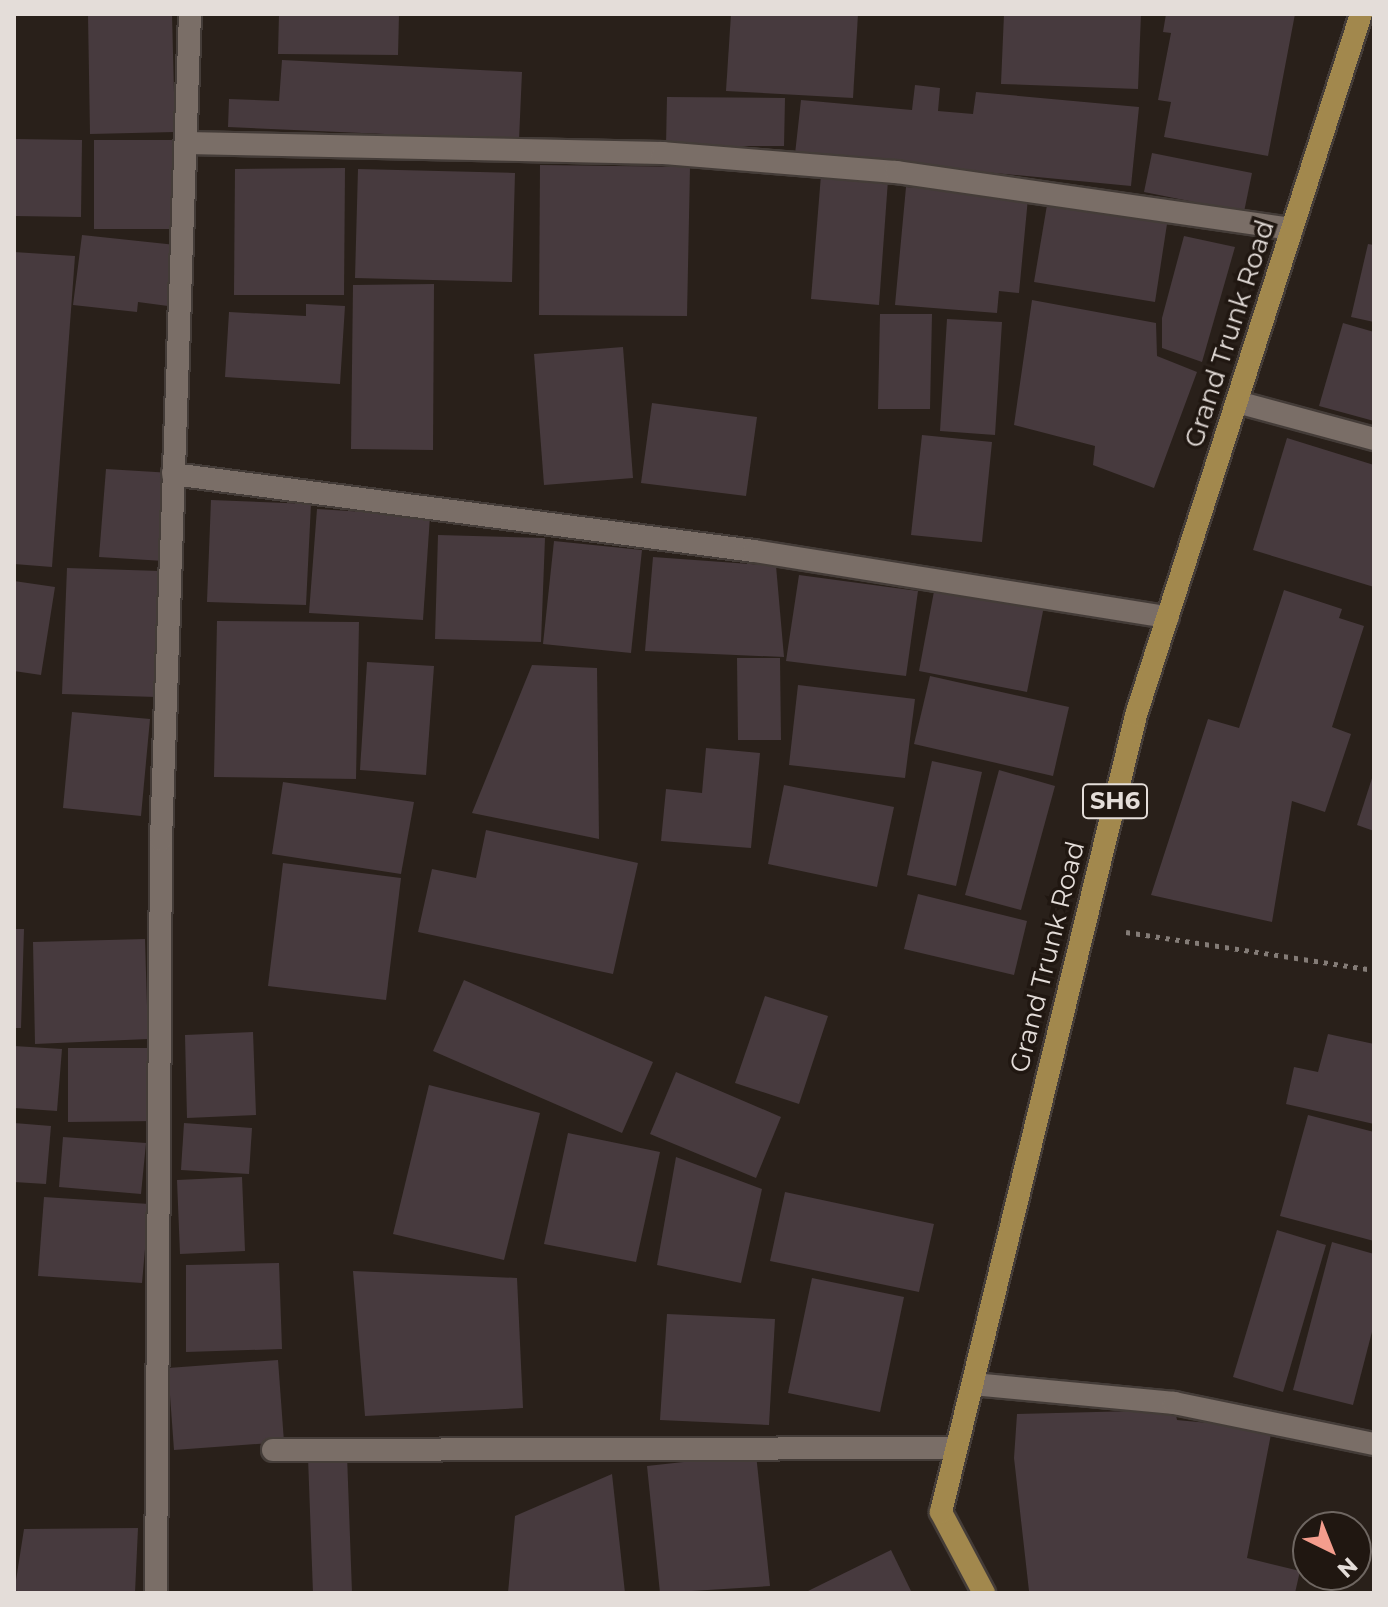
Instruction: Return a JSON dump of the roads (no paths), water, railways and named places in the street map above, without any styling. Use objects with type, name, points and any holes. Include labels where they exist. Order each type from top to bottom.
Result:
[{"type":"main road","name":"Grand Trunk Road","points":[[984,1593],[941,1512],[956,1448],[1085,925],[1168,617],[1361,14]]},
{"type":"street","points":[[156,1593],[161,840],[190,14]]},
{"type":"street","points":[[186,143],[694,156],[911,174],[1292,229]]},
{"type":"street","points":[[1237,402],[1374,439]]},
{"type":"street","points":[[173,474],[754,551],[1168,617]]},
{"type":"street","points":[[973,1384],[1174,1403],[1374,1444]]},
{"type":"street","points":[[273,1450],[956,1448]]}]
